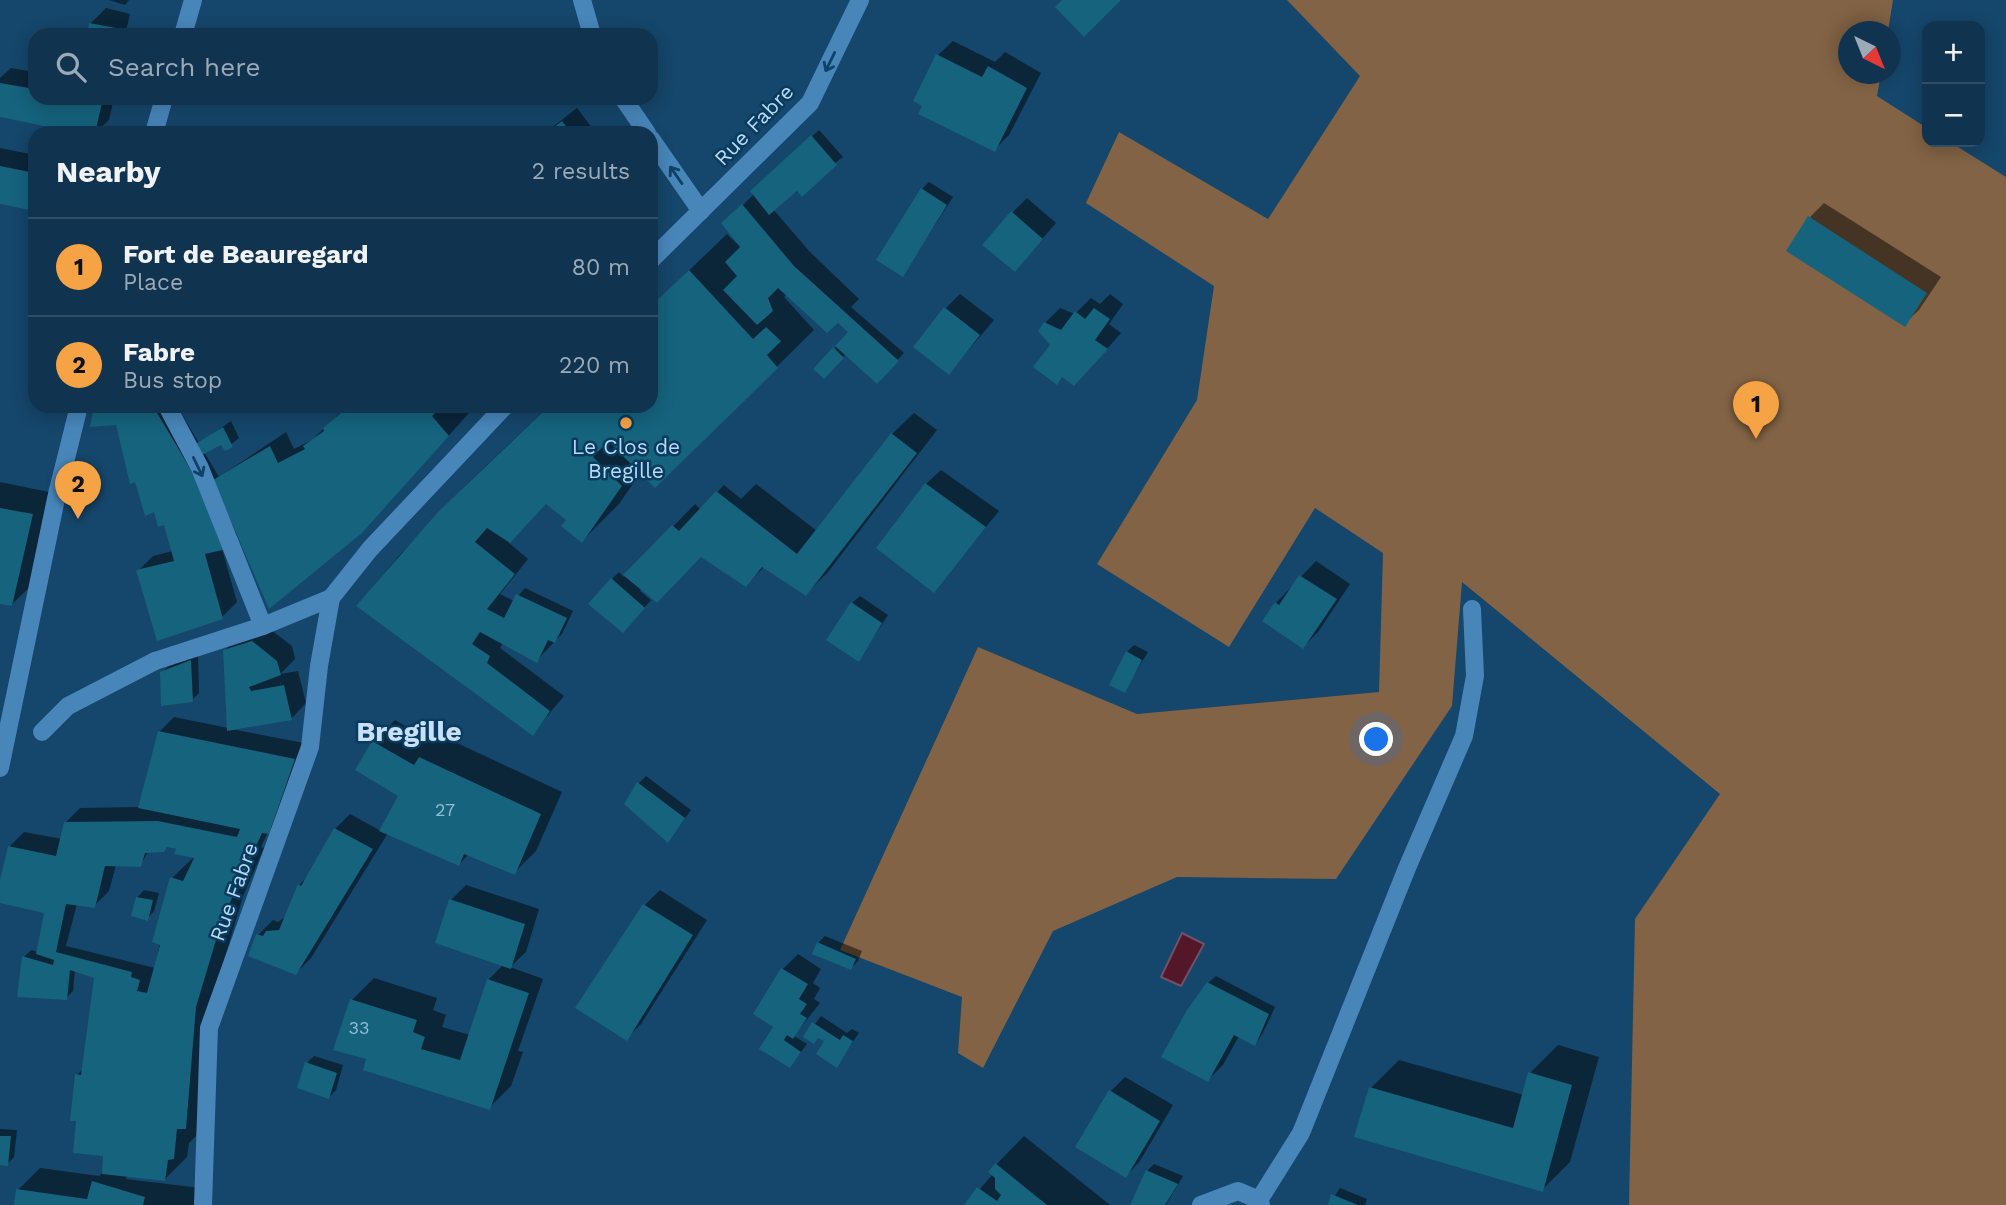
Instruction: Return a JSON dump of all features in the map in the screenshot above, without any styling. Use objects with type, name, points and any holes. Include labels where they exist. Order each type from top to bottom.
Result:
[{"type":"street","points":[[185,28],[192,0]]},
{"type":"street","points":[[582,0],[590,28]]},
{"type":"street","name":"Rue Fabre","points":[[658,253],[810,103],[860,0]]},
{"type":"street","points":[[156,126],[162,105]]},
{"type":"street","points":[[628,105],[642,126]]},
{"type":"street","points":[[658,149],[701,211]]},
{"type":"street","points":[[0,768],[57,494],[77,413]]},
{"type":"street","points":[[171,413],[200,468],[263,626]]},
{"type":"street","points":[[42,732],[68,706],[155,661],[263,626],[331,598],[370,549],[498,413]]},
{"type":"street","name":"Rue Fabre","points":[[203,1205],[209,1028],[310,747],[331,598]]},
{"type":"street","points":[[1201,1205],[1238,1191],[1260,1202],[1301,1133],[1407,868],[1464,736],[1475,677],[1472,609]]},
{"type":"shaded area","points":[[1287,0],[1893,0],[1890,21],[1838,21],[1838,84],[1879,84],[1877,96],[1922,125],[1922,147],[1958,147],[2006,177],[2006,1205],[1629,1205],[1635,919],[1720,794],[1462,582],[1452,706],[1336,879],[1177,877],[1053,931],[983,1068],[958,1053],[962,997],[840,950],[978,647],[1137,714],[1379,692],[1383,553],[1315,508],[1229,647],[1097,564],[1197,400],[1214,286],[1086,203],[1119,132],[1268,219],[1360,76]]},
{"type":"shaded area","points":[[1182,933],[1204,944],[1181,986],[1161,977]]},
{"type":"building","points":[[1062,0],[1121,0],[1084,37],[1055,7]]},
{"type":"building","points":[[89,23],[116,28],[88,28]]},
{"type":"building","points":[[936,54],[982,77],[988,66],[1027,88],[995,152],[918,114],[922,106],[913,101]]},
{"type":"building","points":[[0,83],[28,88],[28,105],[102,105],[97,126],[44,126],[0,117]]},
{"type":"building","points":[[811,135],[837,165],[802,197],[797,191],[769,215],[750,191]]},
{"type":"building","points":[[0,166],[28,172],[28,210],[0,204]]},
{"type":"building","points":[[921,188],[947,205],[903,277],[876,260]]},
{"type":"building","points":[[742,204],[794,266],[899,361],[877,384],[835,346],[848,332],[838,323],[827,333],[778,288],[768,298],[773,311],[757,325],[723,290],[737,276],[725,262],[740,247],[721,223]]},
{"type":"building","points":[[1011,211],[1043,239],[1015,272],[982,245]]},
{"type":"building","points":[[1808,216],[1927,293],[1905,327],[1786,251]]},
{"type":"building","points":[[689,270],[753,339],[766,327],[781,341],[767,355],[778,368],[655,488],[608,441],[593,457],[622,486],[582,543],[561,526],[566,520],[546,504],[510,543],[487,528],[475,542],[515,574],[487,609],[504,618],[516,594],[567,618],[555,643],[548,640],[537,663],[480,632],[472,644],[490,656],[487,663],[550,711],[533,736],[356,606],[438,512],[542,413],[658,413],[658,299]]},
{"type":"building","points":[[944,307],[980,335],[949,375],[913,347]]},
{"type":"building","points":[[1094,308],[1110,319],[1095,340],[1108,349],[1074,386],[1062,377],[1057,385],[1033,367],[1050,345],[1038,331],[1044,322],[1061,330],[1075,311],[1085,319]]},
{"type":"building","points":[[833,347],[844,358],[824,379],[813,369]]},
{"type":"building","points":[[93,413],[157,413],[204,492],[227,549],[205,554],[223,619],[157,641],[136,570],[174,561],[164,525],[158,527],[154,512],[145,516],[135,482],[130,484],[116,425],[90,427]]},
{"type":"building","points":[[341,413],[435,413],[432,416],[449,436],[362,533],[269,609],[213,480],[270,446],[278,463],[305,449],[303,446],[324,431],[323,428]]},
{"type":"building","points":[[223,427],[233,447],[225,451],[221,445],[202,455],[197,443]]},
{"type":"building","points":[[891,433],[917,453],[806,596],[762,567],[746,587],[701,557],[657,603],[623,575],[672,525],[679,531],[716,491],[797,554]]},
{"type":"building","points":[[925,483],[986,527],[934,593],[876,548]]},
{"type":"building","points":[[0,508],[33,514],[12,606],[0,604]]},
{"type":"building","points":[[1299,575],[1337,599],[1303,649],[1262,621],[1275,602],[1279,605]]},
{"type":"building","points":[[611,578],[645,608],[623,633],[588,604]]},
{"type":"building","points":[[851,602],[882,623],[859,662],[826,640]]},
{"type":"building","points":[[252,641],[277,661],[281,675],[249,687],[251,691],[284,685],[292,720],[227,731],[223,650]]},
{"type":"building","points":[[1126,651],[1142,660],[1125,693],[1109,685]]},
{"type":"building","points":[[191,660],[193,702],[161,706],[160,672]]},
{"type":"building","points":[[158,731],[295,759],[269,834],[262,833],[222,920],[196,1007],[186,1129],[177,1129],[174,1159],[168,1160],[165,1181],[102,1174],[103,1156],[73,1153],[76,1121],[70,1121],[75,1074],[81,1075],[94,978],[70,970],[67,1000],[17,997],[22,956],[53,965],[54,960],[36,954],[44,913],[0,903],[0,880],[8,846],[56,856],[64,822],[158,821],[237,837],[240,829],[138,808]],"holes":[[[167,847],[176,849],[174,854],[194,858],[183,881],[170,877],[152,942],[160,945],[147,993],[137,991],[140,980],[131,977],[132,972],[56,952],[66,904],[95,908],[105,866],[141,867],[145,853],[164,852]]]},
{"type":"building","points":[[372,741],[414,765],[419,757],[541,814],[515,875],[464,854],[459,866],[379,831],[398,796],[355,770]]},
{"type":"building","points":[[637,782],[685,818],[668,843],[624,804]]},
{"type":"building","points":[[334,828],[373,849],[296,975],[248,956],[256,934],[263,936],[266,931],[279,930],[298,884],[301,886]]},
{"type":"building","points":[[136,897],[153,900],[148,921],[131,916]]},
{"type":"building","points":[[449,899],[525,924],[511,969],[435,943]]},
{"type":"building","points":[[643,904],[693,935],[627,1041],[575,1008]]},
{"type":"building","points":[[817,942],[856,959],[851,970],[812,954]]},
{"type":"building","points":[[781,968],[808,984],[799,999],[807,1004],[800,1014],[807,1018],[793,1039],[787,1035],[784,1040],[801,1052],[790,1068],[759,1049],[773,1027],[753,1014]]},
{"type":"building","points":[[487,979],[529,993],[490,1110],[363,1070],[366,1059],[333,1050],[350,999],[417,1020],[413,1032],[425,1037],[421,1049],[460,1060]]},
{"type":"building","points":[[1207,982],[1269,1014],[1255,1046],[1234,1035],[1208,1082],[1161,1057],[1187,1010]]},
{"type":"building","points":[[812,1022],[840,1040],[843,1035],[853,1041],[837,1068],[816,1054],[824,1041],[818,1038],[814,1044],[803,1037]]},
{"type":"building","points":[[305,1062],[337,1073],[329,1099],[297,1088]]},
{"type":"building","points":[[1528,1072],[1572,1085],[1543,1192],[1354,1137],[1369,1087],[1513,1128]]},
{"type":"building","points":[[1109,1090],[1160,1121],[1126,1178],[1075,1147]]},
{"type":"building","points":[[0,1136],[11,1136],[8,1166],[0,1165]]},
{"type":"building","points":[[995,1163],[1047,1205],[964,1205],[977,1187],[997,1201],[1001,1195],[995,1189],[995,1178],[988,1172]]},
{"type":"building","points":[[1146,1170],[1178,1184],[1165,1205],[1130,1205]]},
{"type":"building","points":[[92,1181],[145,1197],[143,1205],[14,1205],[16,1189],[87,1199]]},
{"type":"building","points":[[1331,1194],[1358,1205],[1328,1205]]},
{"type":"place","name":"Le Clos de Bregille","points":[[626,423]]},
{"type":"place","name":"Fort de Beauregard","points":[[1756,439]]},
{"type":"place","name":"Fabre","points":[[78,519]]},
{"type":"district","name":"Bregille","points":[[409,731]]}]
